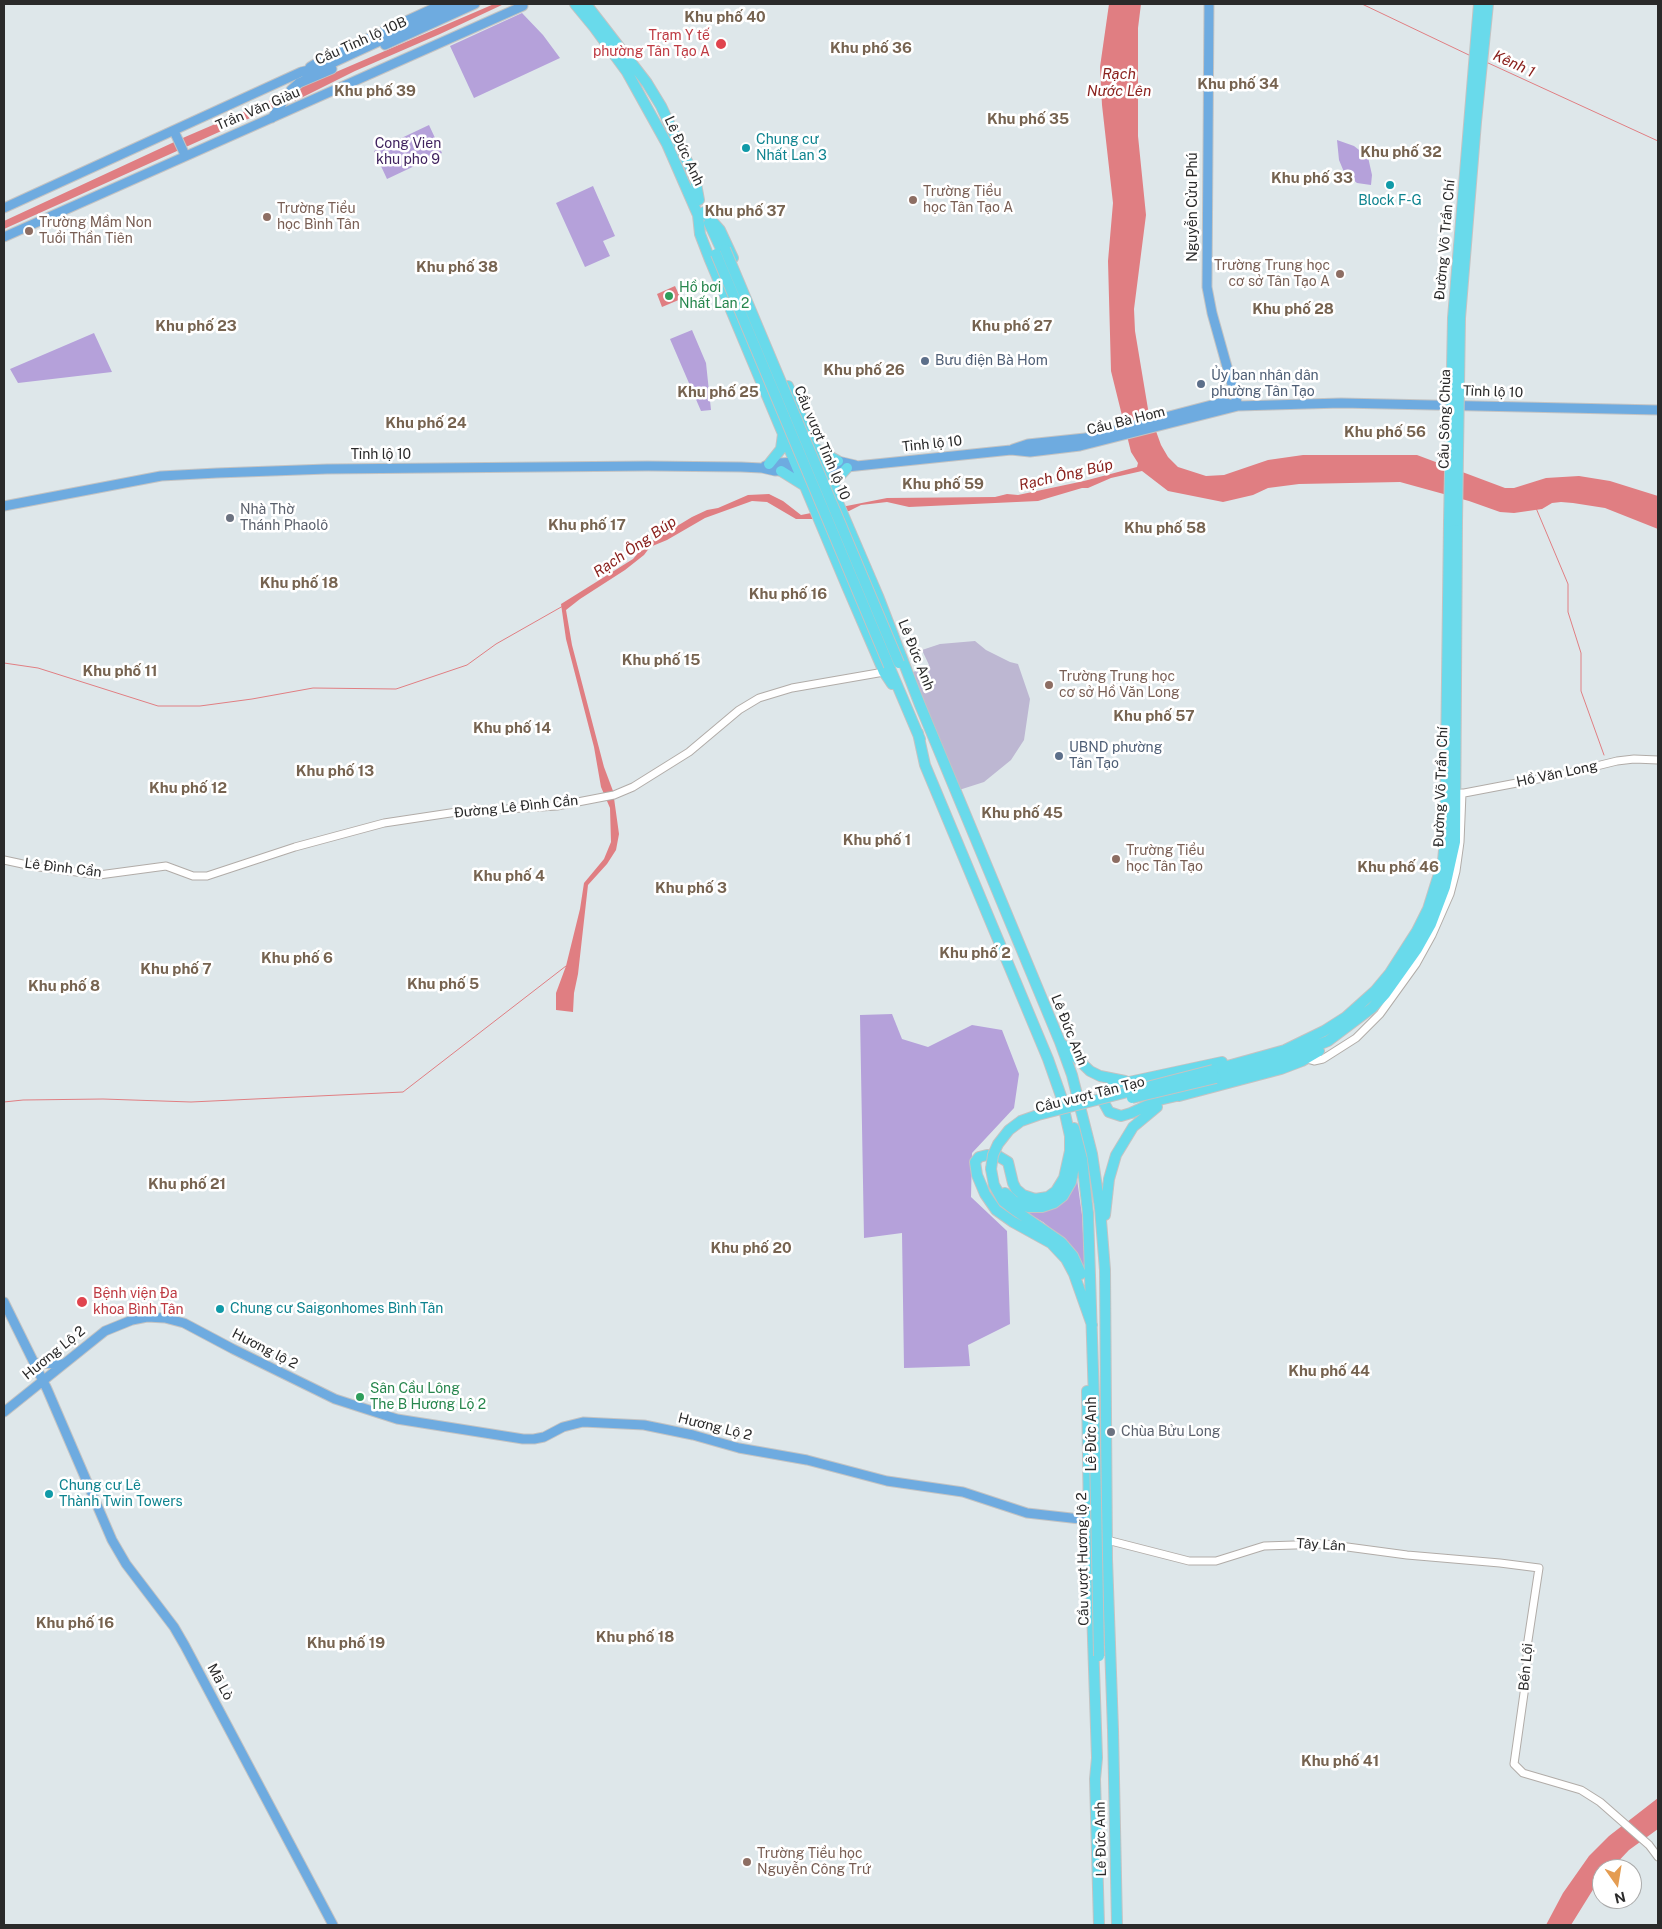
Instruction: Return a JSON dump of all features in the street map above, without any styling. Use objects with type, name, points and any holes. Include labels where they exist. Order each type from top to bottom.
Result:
[{"type":"highway","name":"Lê Đức Anh","points":[[569,4],[614,61],[631,70]]},
{"type":"highway","name":"Lê Đức Anh","points":[[575,4],[631,70],[701,213],[727,242],[851,534],[918,733],[928,773],[1066,1098],[1084,1177],[1088,1213],[1090,1305],[1096,1354]]},
{"type":"highway","name":"Lê Đức Anh","points":[[586,4],[631,70],[699,200],[702,242],[828,540],[918,715],[1052,1036],[1067,1076],[1088,1152],[1100,1252],[1107,1540],[1108,1736],[1106,1925]]},
{"type":"highway","points":[[1479,4],[1480,46]]},
{"type":"highway","points":[[1480,46],[1488,4]]},
{"type":"highway","name":"Đường Võ Trần Chí","points":[[1456,318],[1480,46]]},
{"type":"highway","name":"Cầu vượt Tỉnh lộ 10","points":[[701,213],[758,342],[896,672]]},
{"type":"highway","name":"Cầu Sông Chùa","points":[[1453,522],[1456,318]]},
{"type":"highway","points":[[764,388],[775,389],[781,386],[785,380]]},
{"type":"highway","points":[[766,466],[781,449],[783,431],[793,431],[799,428],[804,421]]},
{"type":"highway","points":[[815,448],[838,460]]},
{"type":"highway","points":[[781,471],[808,491],[832,489],[840,474],[851,466]]},
{"type":"highway","name":"Đường Võ Trần Chí","points":[[1215,1074],[1283,1060],[1328,1041],[1372,1008],[1417,950],[1431,924],[1445,887],[1455,842],[1453,522]]},
{"type":"highway","points":[[828,540],[843,533],[851,534]]},
{"type":"highway","name":"Lê Đức Anh","points":[[896,672],[934,737],[1060,1042],[1072,1075],[1092,1154],[1102,1233]]},
{"type":"highway","points":[[918,715],[934,737]]},
{"type":"highway","name":"Đường Võ Trần Chí","points":[[1215,1074],[1298,1044],[1324,1031],[1353,1011],[1375,992],[1390,973],[1417,931],[1428,909],[1443,861],[1445,839],[1455,795]]},
{"type":"highway","points":[[1328,1041],[1316,1054],[1307,1059],[1270,1072],[1159,1100],[1126,1115],[1117,1116],[1111,1114],[1105,1107],[1104,1093],[1109,1088],[1182,1069],[1234,1060],[1264,1051],[1310,1032],[1353,1011]]},
{"type":"highway","points":[[1060,1042],[1090,1071],[1100,1076],[1128,1082]]},
{"type":"highway","name":"Lê Đức Anh","points":[[1050,1058],[1070,1136],[1070,1151],[1064,1178],[1059,1188],[1052,1195],[1035,1199],[1023,1195],[1016,1189],[1010,1165],[1006,1160],[987,1154],[979,1157],[975,1162],[980,1184],[996,1210],[1013,1222],[1051,1243],[1066,1259],[1074,1274],[1092,1328],[1086,1346],[1088,1520],[1097,1758],[1095,1779],[1099,1925]]},
{"type":"highway","points":[[1090,1305],[1080,1272],[1069,1251],[1052,1234],[1003,1201],[994,1185],[994,1152],[998,1144],[1008,1130],[1021,1121],[1038,1115],[1215,1074]]},
{"type":"highway","points":[[1100,1252],[1109,1179],[1120,1146],[1133,1127],[1146,1115],[1164,1103],[1185,1094]]},
{"type":"highway","points":[[994,1170],[1004,1191],[1014,1201],[1033,1208],[1050,1204],[1063,1196],[1072,1182],[1077,1140]]},
{"type":"highway","points":[[1050,1204],[1062,1190],[1064,1178]]},
{"type":"highway","name":"Lê Đức Anh","points":[[1096,1403],[1100,1252]]},
{"type":"highway","name":"Cầu vượt Hương lộ 2","points":[[1096,1403],[1102,1656]]},
{"type":"highway","points":[[1089,1498],[1092,1506],[1095,1508],[1103,1506],[1106,1500]]},
{"type":"highway","points":[[1088,1520],[1107,1540]]},
{"type":"highway","points":[[1090,1558],[1099,1552],[1104,1554],[1107,1559]]},
{"type":"highway","name":"Lê Đức Anh","points":[[1102,1656],[1112,1792],[1112,1925]]},
{"type":"highway","name":"Lê Đức Anh","points":[[1108,1736],[1117,1925]]},
{"type":"main road","name":"Trần Văn Giàu","points":[[4,208],[303,72],[323,59],[443,4]]},
{"type":"main road","name":"Cầu Tỉnh lộ 10B","points":[[303,72],[334,62],[460,4]]},
{"type":"main road","name":"Cầu Tỉnh lộ 10B","points":[[271,118],[299,83],[475,4]]},
{"type":"main road","name":"Nguyễn Cửu Phú","points":[[1210,4],[1207,288],[1212,313],[1238,406]]},
{"type":"main road","name":"Trần Văn Giàu","points":[[4,237],[523,5]]},
{"type":"main road","points":[[174,131],[185,155]]},
{"type":"main road","name":"Tỉnh lộ 10","points":[[1225,406],[1337,403],[1658,410]]},
{"type":"main road","name":"Cầu Bà Hom","points":[[1029,448],[1085,438],[1225,406]]},
{"type":"main road","name":"Tỉnh lộ 10","points":[[4,506],[178,474],[354,469],[851,466],[1029,448]]},
{"type":"main road","name":"Tỉnh lộ 10","points":[[822,465],[838,460],[851,466]]},
{"type":"main road","name":"Tỉnh lộ 10","points":[[766,466],[781,471],[798,467]]},
{"type":"main road","name":"Mã Lò","points":[[4,1302],[77,1457],[112,1540],[126,1564],[174,1627],[185,1646],[333,1925]]},
{"type":"main road","name":"Hương Lộ 2","points":[[4,1412],[105,1331],[120,1324],[148,1317],[165,1318],[184,1323]]},
{"type":"main road","name":"Hương lộ 2","points":[[184,1323],[335,1399]]},
{"type":"main road","points":[[34,1363],[63,1364]]},
{"type":"main road","name":"Hương Lộ 2","points":[[335,1399],[396,1419],[523,1439],[534,1439],[563,1427],[583,1422],[644,1425],[693,1435],[739,1448],[807,1460],[880,1480],[963,1492],[1027,1512],[1088,1520]]},
{"type":"street","name":"Đường Lê Đình Cẩn","points":[[295,847],[398,820],[457,812],[549,806],[614,795],[640,783],[689,752],[739,710],[759,698],[799,687],[896,672]]},
{"type":"street","name":"Hồ Văn Long","points":[[1455,795],[1555,776],[1617,761],[1634,759],[1658,760]]},
{"type":"street","points":[[1307,1059],[1314,1062],[1323,1060],[1356,1038],[1380,1014],[1416,964],[1432,935],[1450,894],[1456,871],[1460,842],[1455,795]]},
{"type":"street","name":"Lê Đình Cẩn","points":[[4,860],[37,867],[100,875],[166,866],[193,876],[207,876],[295,847]]},
{"type":"street","name":"Tây Lân","points":[[1107,1540],[1188,1561],[1216,1561],[1264,1546],[1325,1544],[1407,1555],[1539,1568]]},
{"type":"street","name":"Bến Lội","points":[[1539,1568],[1527,1646],[1527,1672],[1518,1729],[1515,1766],[1523,1773],[1581,1790],[1600,1802],[1645,1842],[1658,1857]]},
{"type":"green space","points":[[522,13],[543,35],[560,58],[474,98],[450,46]]},
{"type":"green space","name":"Cong Vien khu pho 9","points":[[429,125],[442,153],[387,179],[374,151]]},
{"type":"green space","points":[[1337,140],[1354,146],[1368,157],[1372,175],[1371,185],[1357,183],[1344,172],[1339,160]]},
{"type":"green space","points":[[593,186],[615,236],[603,241],[610,256],[585,267],[556,203]]},
{"type":"green space","points":[[692,330],[706,363],[711,410],[701,411],[670,339]]},
{"type":"green space","points":[[94,333],[112,372],[18,383],[10,369]]},
{"type":"green space","points":[[892,1014],[902,1039],[928,1047],[972,1025],[1002,1030],[1019,1074],[1014,1108],[972,1153],[971,1197],[1007,1231],[1010,1324],[968,1345],[970,1366],[904,1368],[902,1233],[864,1238],[860,1015]]},
{"type":"green space","points":[[1077,1179],[1082,1215],[1085,1270],[1067,1242],[1043,1222],[1018,1208],[1024,1208]]},
{"type":"shaded area","points":[[975,641],[986,650],[1018,664],[1030,699],[1024,740],[1011,760],[984,782],[959,790],[911,673],[929,665],[922,650],[940,644]]},
{"type":"water","points":[[494,4],[504,4],[355,71],[299,99],[259,114],[4,229],[4,221],[185,137]]},
{"type":"water","name":"Rạch Nước Lên","points":[[1109,4],[1141,4],[1138,28],[1138,136],[1146,215],[1134,309],[1135,331],[1148,409],[1161,445],[1168,457],[1178,467],[1206,476],[1224,475],[1268,460],[1303,455],[1417,455],[1505,488],[1514,488],[1546,478],[1579,476],[1610,481],[1658,496],[1658,529],[1605,508],[1573,503],[1552,503],[1542,509],[1514,513],[1500,512],[1469,501],[1400,482],[1299,484],[1268,488],[1253,495],[1223,502],[1168,491],[1142,471],[1111,478],[1088,488],[1082,488],[1038,501],[909,507],[887,502],[861,505],[849,511],[812,519],[796,519],[767,502],[752,501],[705,518],[667,540],[650,547],[644,555],[625,570],[566,610],[572,645],[604,767],[613,791],[619,834],[616,850],[607,864],[588,885],[573,1012],[556,1010],[556,993],[566,966],[580,909],[584,883],[604,859],[611,842],[610,808],[601,787],[594,747],[566,639],[561,604],[633,559],[644,546],[692,517],[748,495],[769,494],[783,501],[801,515],[887,498],[1018,495],[1137,467],[1138,463],[1131,452],[1111,371],[1108,261],[1113,203],[1102,105],[1100,67]]},
{"type":"water","name":"Hồ bơi Nhất Lan 2","points":[[675,286],[681,299],[662,307],[657,294]]},
{"type":"water","points":[[1658,1798],[1658,1829],[1629,1850],[1620,1859],[1592,1859],[1592,1891],[1571,1925],[1546,1925],[1563,1893],[1589,1856],[1609,1836]]},
{"type":"waterway","name":"Kênh 1","points":[[1362,4],[1471,56]]},
{"type":"waterway","name":"Kênh 1","points":[[1486,62],[1658,141]]},
{"type":"waterway","points":[[1536,508],[1568,584],[1568,612],[1581,653],[1581,691],[1604,755]]},
{"type":"waterway","points":[[4,663],[38,668],[158,706],[200,706],[313,688],[396,689],[467,665],[496,644],[563,606]]},
{"type":"waterway","points":[[4,1102],[103,1099],[191,1102],[403,1092],[566,966]]},
{"type":"place","name":"Trạm Y tế phường Tân Tạo A","points":[[721,44]]},
{"type":"place","name":"Chung cư Nhất Lan 3","points":[[746,148]]},
{"type":"place","name":"Block F-G","points":[[1390,185]]},
{"type":"place","name":"Trường Tiểu học Tân Tạo A","points":[[913,200]]},
{"type":"place","name":"Trường Tiểu học Bình Tân","points":[[267,217]]},
{"type":"place","name":"Trường Mầm Non Tuổi Thần Tiên","points":[[29,231]]},
{"type":"place","name":"Trường Trung học cơ sở Tân Tạo A","points":[[1340,274]]},
{"type":"place","name":"Hồ bơi Nhất Lan 2","points":[[669,296]]},
{"type":"place","name":"Bưu điện Bà Hom","points":[[925,361]]},
{"type":"place","name":"Ủy ban nhân dân phường Tân Tạo","points":[[1201,384]]},
{"type":"place","name":"Nhà Thờ Thánh Phaolô","points":[[230,518]]},
{"type":"place","name":"Trường Trung học cơ sở Hồ Văn Long","points":[[1049,685]]},
{"type":"place","name":"UBND phường Tân Tạo","points":[[1059,756]]},
{"type":"place","name":"Trường Tiểu học Tân Tạo","points":[[1116,859]]},
{"type":"place","name":"Bệnh viện Đa khoa Bình Tân","points":[[82,1302]]},
{"type":"place","name":"Chung cư Saigonhomes Bình Tân","points":[[220,1309]]},
{"type":"place","name":"Sân Cầu Lông The B Hương Lộ 2","points":[[360,1397]]},
{"type":"place","name":"Chùa Bửu Long","points":[[1111,1432]]},
{"type":"place","name":"Chung cư Lê Thành Twin Towers","points":[[49,1494]]},
{"type":"place","name":"Trường Tiểu học Nguyễn Công Trứ","points":[[747,1862]]},
{"type":"district","name":"Khu phố 40","points":[[725,17]]},
{"type":"district","name":"Khu phố 36","points":[[871,48]]},
{"type":"district","name":"Khu phố 34","points":[[1238,84]]},
{"type":"district","name":"Khu phố 39","points":[[375,91]]},
{"type":"district","name":"Khu phố 35","points":[[1028,119]]},
{"type":"district","name":"Khu phố 32","points":[[1401,152]]},
{"type":"district","name":"Khu phố 33","points":[[1312,178]]},
{"type":"district","name":"Khu phố 37","points":[[745,211]]},
{"type":"district","name":"Khu phố 38","points":[[457,267]]},
{"type":"district","name":"Khu phố 28","points":[[1293,309]]},
{"type":"district","name":"Khu phố 23","points":[[196,326]]},
{"type":"district","name":"Khu phố 27","points":[[1012,326]]},
{"type":"district","name":"Khu phố 26","points":[[864,370]]},
{"type":"district","name":"Khu phố 25","points":[[718,392]]},
{"type":"district","name":"Khu phố 24","points":[[426,423]]},
{"type":"district","name":"Khu phố 56","points":[[1385,432]]},
{"type":"district","name":"Khu phố 59","points":[[943,484]]},
{"type":"district","name":"Khu phố 17","points":[[587,525]]},
{"type":"district","name":"Khu phố 58","points":[[1165,528]]},
{"type":"district","name":"Khu phố 18","points":[[299,583]]},
{"type":"district","name":"Khu phố 16","points":[[788,594]]},
{"type":"district","name":"Khu phố 15","points":[[661,660]]},
{"type":"district","name":"Khu phố 11","points":[[120,671]]},
{"type":"district","name":"Khu phố 57","points":[[1154,716]]},
{"type":"district","name":"Khu phố 14","points":[[512,728]]},
{"type":"district","name":"Khu phố 13","points":[[335,771]]},
{"type":"district","name":"Khu phố 12","points":[[188,788]]},
{"type":"district","name":"Khu phố 45","points":[[1022,813]]},
{"type":"district","name":"Khu phố 1","points":[[877,840]]},
{"type":"district","name":"Khu phố 46","points":[[1398,867]]},
{"type":"district","name":"Khu phố 4","points":[[509,876]]},
{"type":"district","name":"Khu phố 3","points":[[691,888]]},
{"type":"district","name":"Khu phố 2","points":[[975,953]]},
{"type":"district","name":"Khu phố 6","points":[[297,958]]},
{"type":"district","name":"Khu phố 7","points":[[176,969]]},
{"type":"district","name":"Khu phố 5","points":[[443,984]]},
{"type":"district","name":"Khu phố 8","points":[[64,986]]},
{"type":"district","name":"Khu phố 21","points":[[187,1184]]},
{"type":"district","name":"Khu phố 20","points":[[751,1248]]},
{"type":"district","name":"Khu phố 44","points":[[1329,1371]]},
{"type":"district","name":"Khu phố 16","points":[[75,1623]]},
{"type":"district","name":"Khu phố 18","points":[[635,1637]]},
{"type":"district","name":"Khu phố 19","points":[[346,1643]]},
{"type":"district","name":"Khu phố 41","points":[[1340,1761]]},
{"type":"water label","name":"Rạch Ông Búp","points":[[1066,475]]},
{"type":"water label","name":"Rạch Ông Búp","points":[[635,547]]}]
